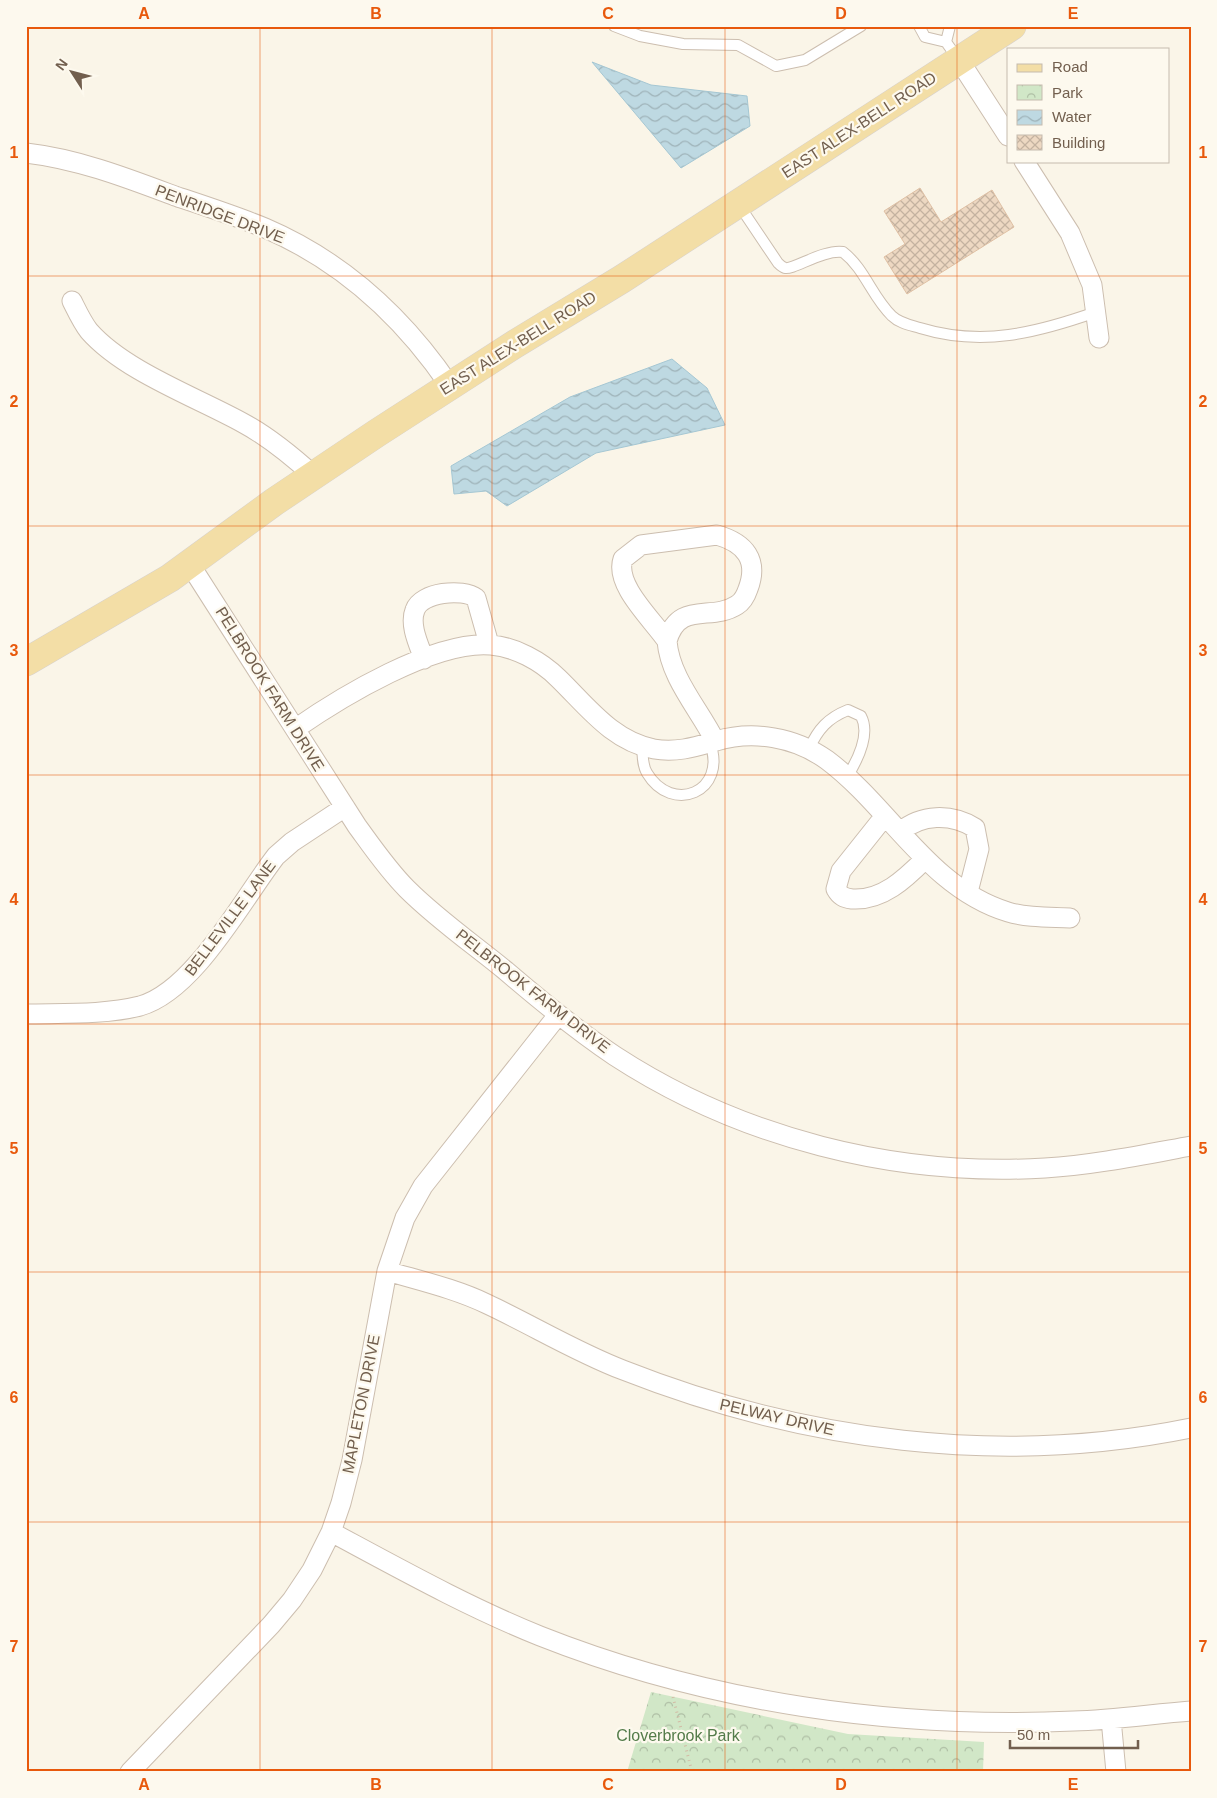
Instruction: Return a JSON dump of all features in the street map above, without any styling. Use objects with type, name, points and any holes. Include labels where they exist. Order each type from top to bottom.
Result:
[{"type":"main road","name":"EAST ALEX-BELL ROAD","points":[[26,662],[138,597],[314,476],[450,386],[739,204],[952,51],[1012,26]]},
{"type":"street","points":[[952,51],[1007,134]]},
{"type":"street","name":"PENRIDGE DRIVE","points":[[26,152],[79,162],[116,174],[264,228],[296,244],[340,271],[390,312],[420,343],[450,386]]},
{"type":"street","points":[[1025,162],[1070,233],[1092,285],[1098,338]]},
{"type":"street","points":[[72,301],[89,330],[126,360],[159,381],[245,424],[293,457],[314,476]]},
{"type":"street","points":[[667,641],[632,594],[621,574],[620,566],[623,559],[641,545],[717,535],[731,539],[740,545],[752,566],[752,579],[746,595],[738,605],[724,610],[685,616],[670,630],[667,641],[668,656],[680,682],[703,717],[713,742]]},
{"type":"street","name":"PELBROOK FARM DRIVE","points":[[189,563],[345,807],[381,859],[408,890],[558,1015],[616,1056],[658,1082],[710,1108],[758,1127],[871,1158],[965,1168],[1046,1168],[1100,1162],[1191,1146]]},
{"type":"street","points":[[424,659],[415,635],[415,609],[419,603],[431,597],[458,591],[470,594],[476,598],[489,644]]},
{"type":"street","points":[[295,729],[361,687],[424,659],[451,651],[489,644],[503,646],[524,654],[542,665],[618,735],[642,746],[676,750],[746,736],[766,736],[809,749],[827,760],[847,778],[942,875],[986,904],[1010,913],[1038,917],[1070,918]]},
{"type":"street","name":"BELLEVILLE LANE","points":[[26,1014],[124,1009],[142,1005],[161,996],[193,971],[262,874],[289,845],[345,807]]},
{"type":"street","points":[[884,817],[841,872],[836,889],[839,895],[844,898],[862,900],[877,897],[893,888],[926,859]]},
{"type":"street","points":[[900,832],[918,820],[931,817],[966,822],[975,828],[979,850],[968,892]]},
{"type":"street","name":"MAPLETON DRIVE","points":[[130,1772],[276,1619],[307,1577],[331,1532],[341,1503],[352,1460],[387,1271],[405,1218],[423,1186],[558,1015]]},
{"type":"street","name":"PELWAY DRIVE","points":[[387,1271],[458,1292],[486,1303],[581,1352],[687,1395],[806,1427],[914,1442],[1021,1446],[1136,1437],[1191,1428]]},
{"type":"street","points":[[331,1532],[443,1592],[541,1636],[646,1672],[738,1695],[871,1716],[914,1719],[1002,1722],[1111,1719],[1191,1711]]},
{"type":"street","points":[[1111,1719],[1116,1772]]},
{"type":"lane","points":[[614,26],[640,36],[683,44],[738,44],[776,66],[805,60],[861,26]]},
{"type":"lane","points":[[919,26],[925,37],[952,51]]},
{"type":"lane","points":[[950,26],[952,51]]},
{"type":"lane","points":[[739,204],[778,263],[785,268],[792,268],[828,253],[843,252],[855,263],[893,318],[902,323],[935,333],[977,338],[1052,328],[1096,312]]},
{"type":"lane","points":[[809,749],[823,724],[836,715],[848,710],[861,716],[864,728],[862,746],[847,778]]},
{"type":"lane","points":[[642,746],[643,764],[647,774],[658,785],[673,794],[682,796],[693,794],[708,783],[715,765],[713,742]]},
{"type":"path","points":[[672,1696],[692,1772]]},
{"type":"green space","name":"Cloverbrook Park","points":[[651,1692],[848,1734],[984,1742],[983,1772],[627,1772]]},
{"type":"water","points":[[592,62],[651,85],[747,96],[750,126],[681,168]]},
{"type":"water","points":[[672,359],[707,388],[725,425],[596,453],[507,506],[486,491],[454,494],[451,466],[570,397]]},
{"type":"building","points":[[920,188],[941,222],[992,190],[1014,227],[907,294],[884,257],[905,244],[884,211]]}]
